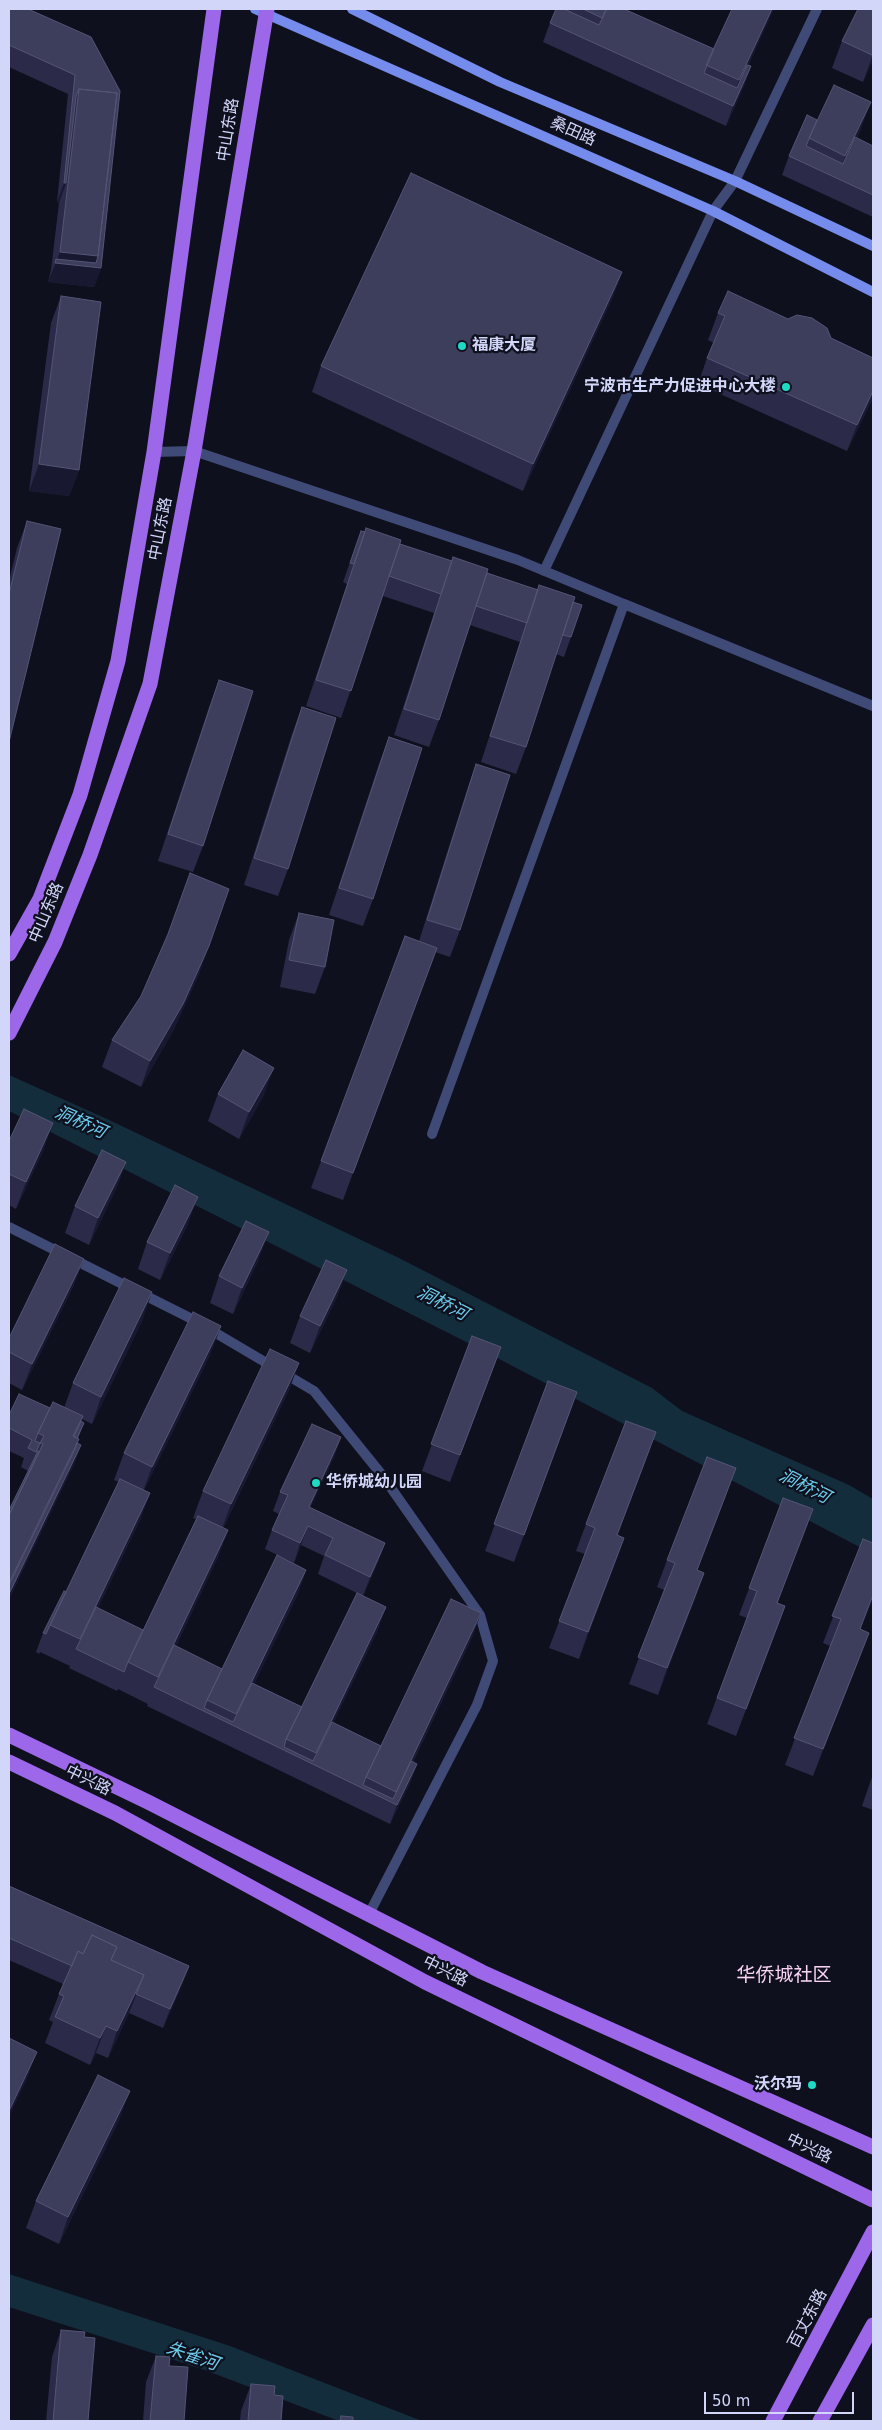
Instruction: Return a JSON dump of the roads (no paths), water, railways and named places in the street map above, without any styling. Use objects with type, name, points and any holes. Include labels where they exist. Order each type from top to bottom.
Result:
[{"type":"main road","name":"中山东路","points":[[9,954],[40,899],[80,795],[118,661],[154,452],[214,9]]},
{"type":"main road","name":"桑田路","points":[[352,9],[500,82],[735,181],[873,246]]},
{"type":"main road","name":"中山东路","points":[[9,1032],[55,942],[90,856],[150,684],[194,451],[263,10]]},
{"type":"main road","name":"桑田路","points":[[263,10],[713,211],[873,292]]},
{"type":"main road","name":"中兴路","points":[[9,1735],[148,1802],[482,1972],[873,2148]]},
{"type":"main road","name":"中兴路","points":[[9,1762],[115,1813],[425,1982],[873,2200]]},
{"type":"main road","name":"百丈东路","points":[[773,2421],[873,2232]]},
{"type":"main road","points":[[820,2421],[873,2325]]},
{"type":"street","points":[[544,571],[713,211],[735,181],[817,9]]},
{"type":"street","points":[[154,452],[194,451],[544,571],[873,706]]},
{"type":"street","points":[[432,1134],[624,604]]},
{"type":"street","points":[[9,1228],[192,1319],[314,1391],[382,1475],[480,1615],[493,1661],[477,1705],[369,1914]]},
{"type":"water","name":"洞桥河","points":[[9,1075],[107,1119],[399,1258],[652,1388],[682,1411],[849,1485],[873,1499],[873,1554],[478,1348],[9,1111]]},
{"type":"water","name":"朱雀河","points":[[9,2274],[230,2346],[422,2421],[339,2421],[202,2369],[9,2307]]},
{"type":"place","name":"福康大厦","points":[[462,346]]},
{"type":"place","name":"宁波市生产力促进中心大楼","points":[[786,387]]},
{"type":"place","name":"华侨城幼儿园","points":[[316,1483]]},
{"type":"place","name":"沃尔玛","points":[[812,2085]]},
{"type":"district","name":"华侨城社区","points":[[784,1976]]}]
